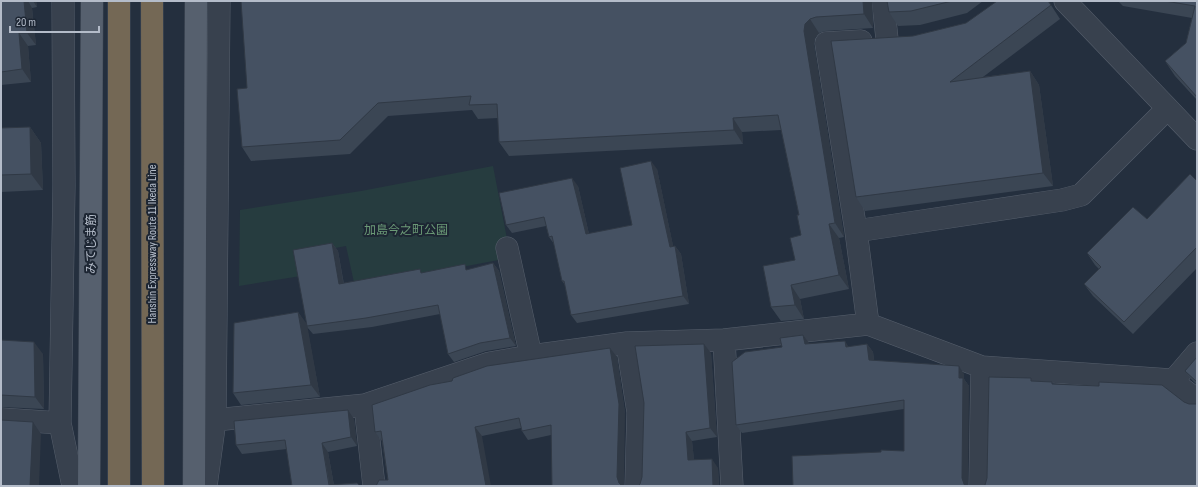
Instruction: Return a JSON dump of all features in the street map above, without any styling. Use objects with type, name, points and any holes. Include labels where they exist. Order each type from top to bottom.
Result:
[{"type":"highway","points":[[118,486],[119,1]]},
{"type":"highway","name":"Hanshin Expressway Route 11 Ikeda Line","points":[[152,1],[153,486]]},
{"type":"main road","name":"みてじま筋","points":[[89,486],[92,1]]},
{"type":"main road","points":[[194,486],[196,1]]},
{"type":"street","points":[[63,1],[64,186],[60,422],[73,486]]},
{"type":"street","points":[[206,486],[215,420],[219,1]]},
{"type":"street","points":[[868,324],[856,231],[826,43],[897,38],[882,1]]},
{"type":"street","points":[[1065,1],[1197,139]]},
{"type":"street","points":[[856,231],[1062,200],[1081,195],[1167,109]]},
{"type":"street","points":[[507,248],[531,356]]},
{"type":"street","points":[[215,420],[365,405],[490,363],[531,356],[627,343],[724,340],[868,324],[982,367],[1173,381],[1197,400]]},
{"type":"street","points":[[724,340],[732,486]]},
{"type":"street","points":[[627,343],[638,412],[636,486]]},
{"type":"street","points":[[1173,381],[1197,352]]},
{"type":"street","points":[[980,486],[982,367]]},
{"type":"street","points":[[365,405],[374,486]]},
{"type":"street","points":[[1,419],[60,422]]},
{"type":"green space","name":"加島今之町公園","points":[[493,166],[508,244],[504,259],[355,287],[346,246],[298,255],[301,276],[239,286],[240,210],[361,191]]},
{"type":"building","points":[[1,1],[24,1],[27,33],[19,33],[22,69],[1,72]]},
{"type":"building","points":[[241,1],[863,1],[864,14],[816,17],[810,19],[805,24],[804,31],[835,223],[829,224],[839,275],[791,285],[795,305],[771,307],[763,266],[795,260],[790,238],[801,235],[797,215],[799,215],[778,115],[733,118],[734,130],[499,142],[497,104],[469,105],[471,96],[378,103],[340,140],[242,147],[237,89],[247,88]]},
{"type":"building","points":[[887,1],[952,1],[911,11],[889,12]]},
{"type":"building","points":[[997,1],[1048,1],[1051,5],[950,82],[1030,71],[1043,173],[856,197],[831,41],[913,36],[966,23]]},
{"type":"building","points":[[1165,1],[1197,1],[1197,97],[1165,61],[1186,43],[1195,6]]},
{"type":"building","points":[[30,127],[31,174],[1,175],[1,128]]},
{"type":"building","points":[[651,161],[670,247],[675,246],[683,296],[571,315],[552,236],[549,237],[544,217],[506,225],[499,193],[572,178],[586,234],[632,225],[620,168]]},
{"type":"building","points":[[1190,174],[1197,181],[1197,247],[1124,322],[1084,284],[1101,267],[1087,253],[1133,207],[1147,219]]},
{"type":"building","points":[[332,243],[339,284],[420,269],[421,273],[465,264],[466,270],[493,263],[510,338],[480,343],[448,354],[438,305],[366,318],[307,326],[293,250]]},
{"type":"building","points":[[298,312],[311,385],[233,393],[234,323]]},
{"type":"building","points":[[803,335],[805,344],[845,341],[846,347],[867,344],[869,360],[959,366],[959,378],[963,378],[962,478],[965,486],[793,486],[792,456],[881,452],[881,450],[904,451],[904,400],[736,425],[732,362],[745,352],[782,347],[780,338]]},
{"type":"building","points":[[1,340],[34,342],[35,397],[1,395]]},
{"type":"building","points":[[704,344],[710,428],[686,432],[688,460],[712,459],[713,486],[638,486],[642,477],[644,403],[635,346]]},
{"type":"building","points":[[610,348],[619,404],[617,477],[622,486],[552,486],[551,425],[522,431],[519,418],[475,427],[486,486],[376,486],[379,480],[388,480],[381,431],[375,432],[372,405],[430,385],[452,381],[453,378],[487,366]]},
{"type":"building","points":[[1197,357],[1197,382],[1185,371]]},
{"type":"building","points":[[989,377],[1031,378],[1031,381],[1052,382],[1052,384],[1099,386],[1099,382],[1162,385],[1184,402],[1189,404],[1197,403],[1197,486],[983,486],[985,485],[987,478]]},
{"type":"building","points":[[348,410],[351,437],[322,443],[329,485],[357,483],[360,486],[292,486],[285,440],[236,445],[234,421]]},
{"type":"building","points":[[1,420],[33,422],[30,486],[1,486]]}]
